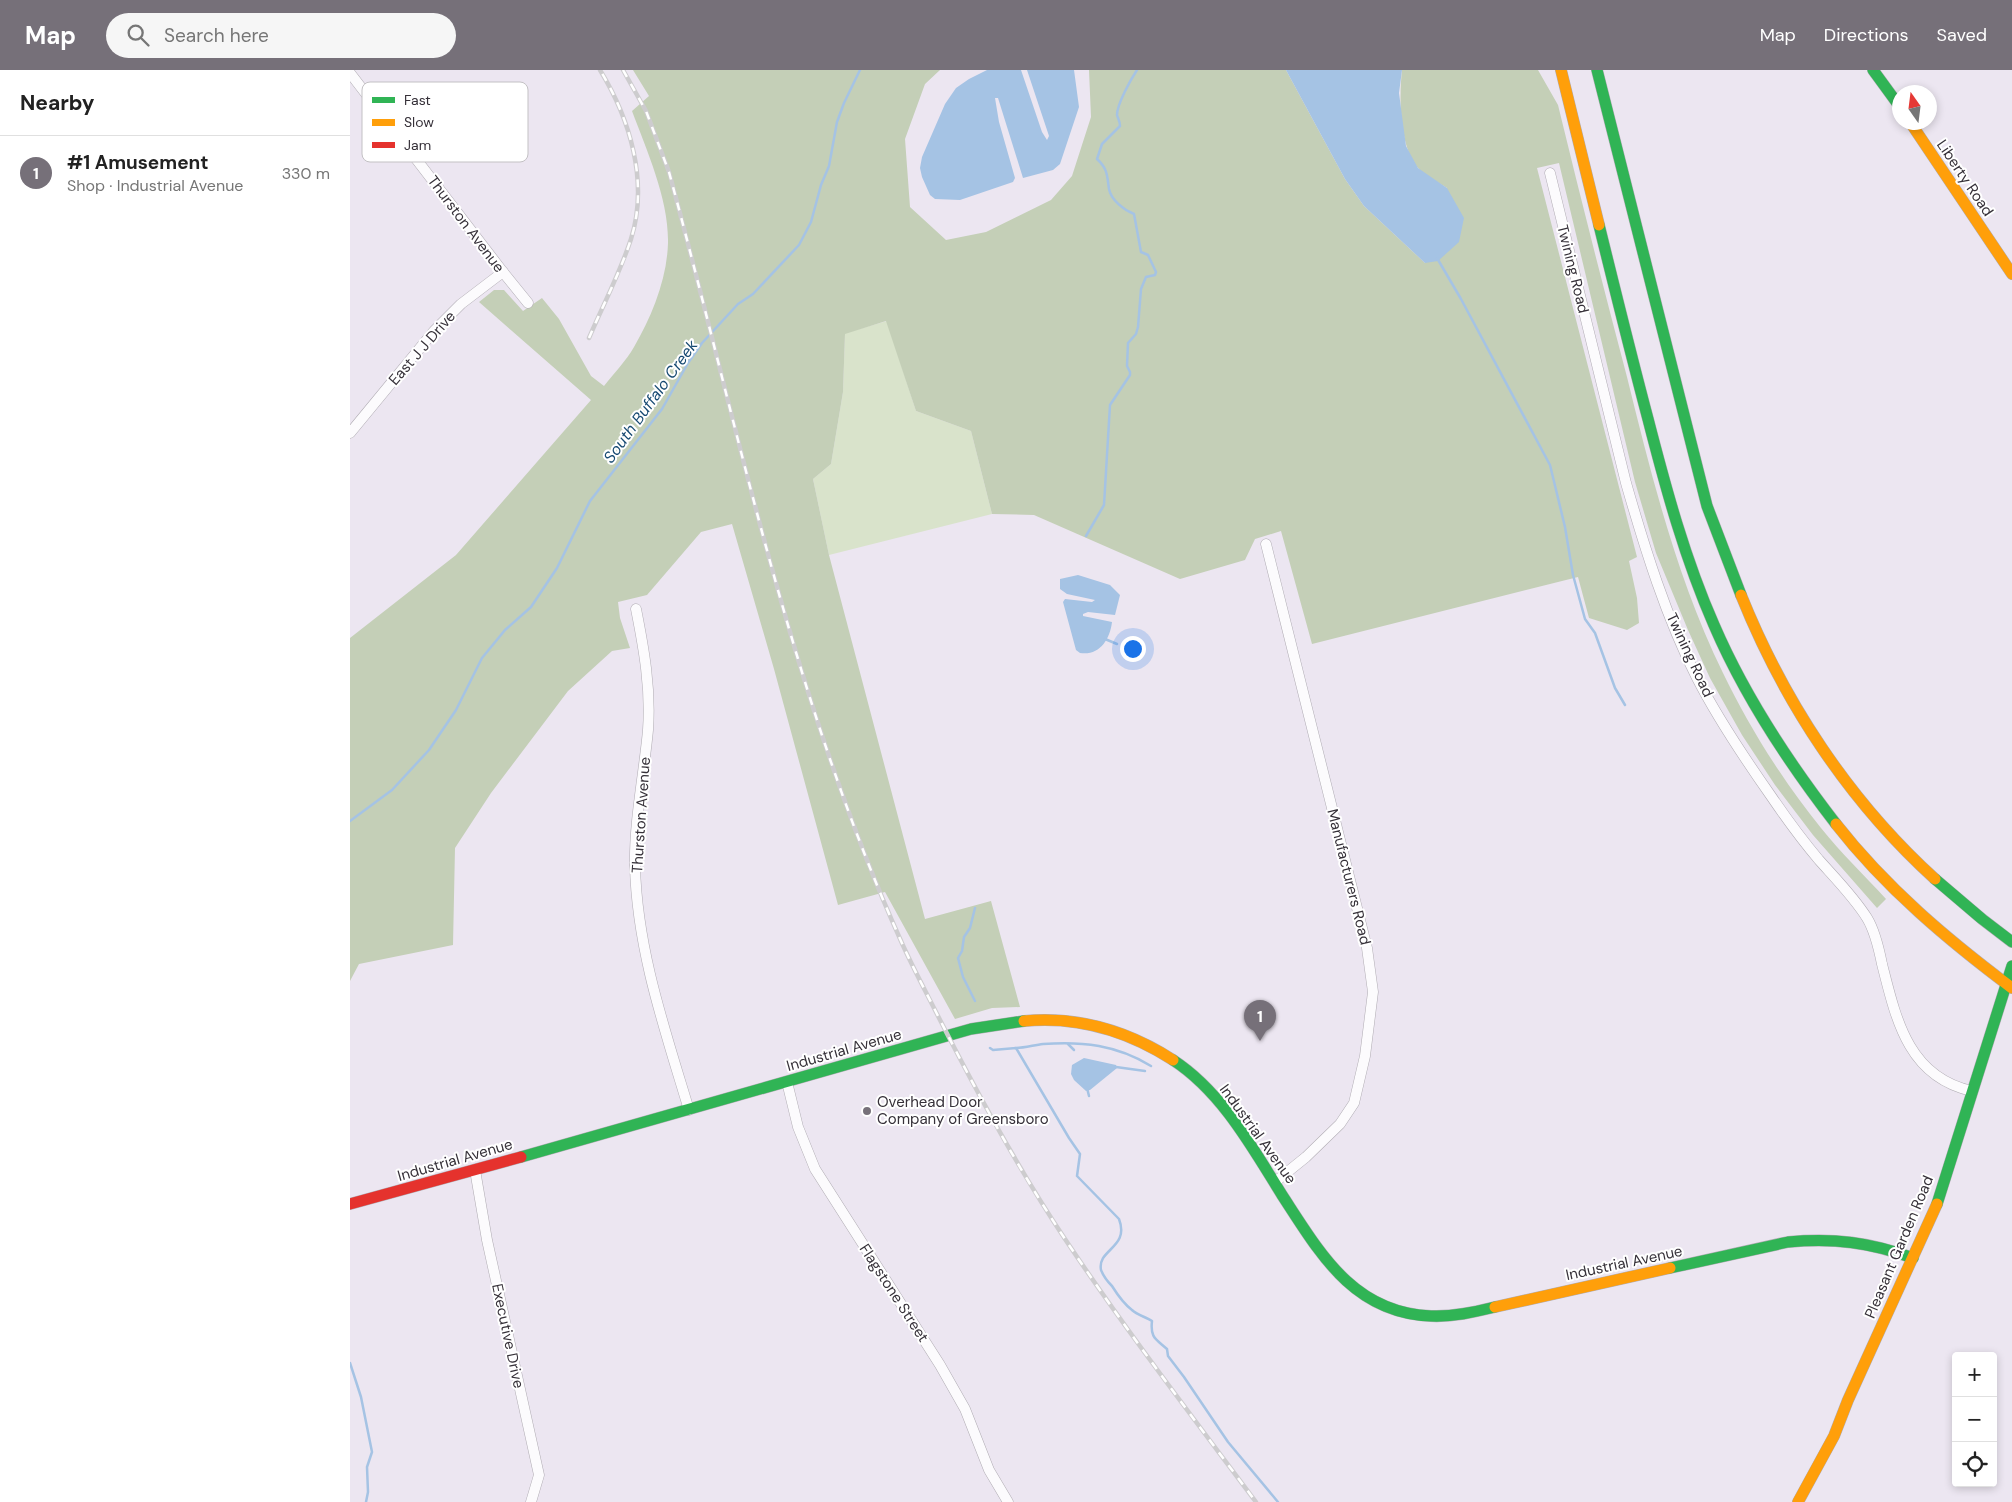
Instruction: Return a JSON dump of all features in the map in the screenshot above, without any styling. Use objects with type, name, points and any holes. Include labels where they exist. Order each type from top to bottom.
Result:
[{"type":"main road","points":[[1561,70],[1658,462],[1687,552],[1714,623],[1740,680],[1791,766],[1824,811],[1876,869],[1934,926],[2009,986]]},
{"type":"main road","points":[[1597,70],[1708,506],[1729,568],[1761,643],[1774,669],[1828,757],[1866,808],[1909,856],[1975,916],[2012,942]]},
{"type":"main road","points":[[1873,70],[1892,97]]},
{"type":"main road","name":"Liberty Road","points":[[1915,130],[2012,274]]},
{"type":"main road","name":"Pleasant Garden Road","points":[[1798,1502],[1834,1436],[1848,1400],[1932,1217],[1950,1166],[1972,1091],[2009,986],[2012,966]]},
{"type":"main road","name":"Industrial Avenue","points":[[350,1204],[999,1022],[1036,1019],[1076,1021],[1130,1037],[1163,1053],[1183,1067],[1220,1104],[1275,1182],[1318,1251],[1347,1284],[1371,1299],[1397,1310],[1430,1316],[1465,1314],[1788,1242],[1824,1239],[1855,1241],[1886,1248],[1913,1258]]},
{"type":"street","name":"Thurston Avenue","points":[[350,73],[362,89]]},
{"type":"street","name":"Thurston Avenue","points":[[418,162],[528,302]]},
{"type":"street","name":"Twining Road","points":[[1550,173],[1626,483],[1639,527],[1668,609],[1697,678],[1772,798],[1817,857],[1868,918],[1877,943],[1894,1011],[1908,1045],[1918,1058],[1935,1074],[1950,1084],[1972,1091]]},
{"type":"street","name":"East J J Drive","points":[[350,433],[434,331],[461,304],[503,272]]},
{"type":"street","name":"Manufacturers Road","points":[[1266,544],[1367,948],[1373,992],[1365,1056],[1354,1103],[1340,1124],[1306,1157],[1275,1182]]},
{"type":"street","name":"Thurston Avenue","points":[[636,609],[649,686],[648,728],[635,863],[638,912],[646,961],[689,1110]]},
{"type":"street","name":"Flagstone Street","points":[[787,1082],[798,1127],[815,1169],[940,1365],[965,1409],[989,1470],[1008,1502]]},
{"type":"street","name":"Executive Drive","points":[[475,1170],[487,1240],[539,1474],[531,1502]]},
{"type":"green space","points":[[633,70],[940,70],[925,84],[905,139],[910,207],[946,240],[986,232],[1051,200],[1072,176],[1091,117],[1089,70],[1286,70],[1345,179],[1364,206],[1425,263],[1447,188],[1418,168],[1407,147],[1401,107],[1402,70],[1538,70],[1558,105],[1656,490],[1679,565],[1707,637],[1744,713],[1780,773],[1829,837],[1886,899],[1877,908],[1813,835],[1775,785],[1742,735],[1710,678],[1688,630],[1656,553],[1635,482],[1559,163],[1537,168],[1637,557],[1629,561],[1637,598],[1639,623],[1627,630],[1589,618],[1578,577],[1312,644],[1281,531],[1255,539],[1245,560],[1180,579],[1034,515],[992,514],[971,431],[916,411],[886,321],[845,334],[843,392],[831,464],[813,479],[829,555],[925,919],[991,901],[1020,1007],[992,1008],[955,1019],[885,892],[838,905],[774,669],[732,524],[701,532],[647,595],[618,602],[620,618],[630,648],[612,651],[568,691],[491,793],[455,848],[453,945],[359,964],[350,981],[350,638],[456,555],[591,400],[479,302],[494,290],[504,290],[523,311],[542,298],[559,319],[591,376],[604,386],[631,352],[647,323],[662,284],[668,243],[665,210],[661,193],[632,111],[649,96]]},
{"type":"green space","points":[[887,321],[916,411],[971,431],[992,514],[829,555],[813,479],[831,464],[843,392],[845,333]]},
{"type":"water","points":[[987,70],[1021,70],[1042,132],[1047,140],[1049,136],[1027,70],[1074,70],[1079,107],[1060,164],[1053,170],[1023,178],[998,98],[995,98],[999,122],[1015,178],[1013,182],[960,200],[935,199],[930,195],[922,177],[920,168],[922,157],[945,104],[956,88]]},
{"type":"water","points":[[1286,70],[1402,70],[1399,93],[1406,146],[1418,168],[1447,188],[1464,218],[1459,242],[1438,261],[1425,263],[1364,206],[1345,179]]},
{"type":"water","points":[[1078,575],[1110,585],[1120,595],[1115,615],[1088,612],[1083,614],[1083,616],[1112,622],[1106,641],[1098,649],[1087,653],[1080,653],[1076,650],[1063,602],[1065,599],[1092,602],[1095,600],[1067,594],[1060,589],[1060,579]]},
{"type":"water","points":[[1084,1058],[1116,1065],[1117,1068],[1090,1090],[1086,1091],[1074,1080],[1071,1074],[1072,1065]]},
{"type":"waterway","name":"South Buffalo Creek","points":[[350,821],[392,790],[429,750],[456,710],[482,658],[505,630],[531,607],[557,568],[590,501],[662,409],[688,363],[702,343],[738,304],[753,294],[799,245],[811,222],[821,185],[829,166],[837,122],[860,70]]},
{"type":"waterway","points":[[1086,536],[1104,505],[1110,405],[1130,375],[1127,366],[1128,343],[1136,334],[1138,327],[1141,289],[1146,277],[1155,275],[1156,272],[1148,255],[1141,252],[1134,214],[1122,207],[1112,197],[1105,169],[1097,159],[1102,144],[1120,126],[1117,115],[1119,105],[1137,70]]},
{"type":"waterway","points":[[1437,258],[1550,465],[1565,527],[1573,575],[1585,619],[1595,633],[1615,688],[1625,705]]},
{"type":"waterway","points":[[1105,639],[1117,644]]},
{"type":"waterway","points":[[975,908],[970,928],[964,937],[962,951],[958,958],[963,977],[975,1001]]},
{"type":"waterway","points":[[1016,1048],[1057,1043],[1085,1044],[1125,1053],[1151,1066]]},
{"type":"waterway","points":[[1068,1044],[1074,1050]]},
{"type":"waterway","points":[[990,1048],[993,1050],[1016,1048],[1080,1154],[1077,1176],[1119,1219],[1120,1236],[1101,1263],[1101,1270],[1104,1276],[1129,1308],[1152,1321],[1152,1331],[1155,1338],[1167,1349],[1168,1356],[1228,1442],[1278,1502]]},
{"type":"waterway","points":[[1116,1067],[1145,1071]]},
{"type":"waterway","points":[[1087,1088],[1089,1096]]},
{"type":"waterway","points":[[350,1363],[361,1397],[372,1452],[367,1467],[368,1492],[366,1502]]},
{"type":"railway","points":[[589,338],[627,252],[636,217],[638,195],[634,151],[628,130],[611,89],[600,70]]},
{"type":"railway","points":[[623,70],[646,111],[669,172],[744,464],[798,658],[828,754],[862,848],[901,941],[982,1100],[1047,1212],[1135,1339],[1256,1502]]},
{"type":"traffic: fast","points":[[1597,70],[1707,506],[1741,595]]},
{"type":"traffic: fast","points":[[1873,70],[1892,96]]},
{"type":"traffic: fast","points":[[1599,225],[1662,471],[1694,575],[1714,625],[1739,678],[1784,753],[1836,824]]},
{"type":"traffic: fast","points":[[1935,879],[2012,942]]},
{"type":"traffic: fast","points":[[1937,1204],[2012,966]]},
{"type":"traffic: fast","points":[[521,1157],[971,1029],[1024,1021]]},
{"type":"traffic: fast","points":[[1173,1060],[1191,1073],[1221,1104],[1247,1140],[1310,1238],[1341,1276],[1360,1292],[1380,1304],[1404,1312],[1431,1316],[1455,1315],[1495,1307]]},
{"type":"traffic: fast","points":[[1670,1268],[1788,1242],[1805,1241],[1851,1242],[1881,1248],[1913,1258]]},
{"type":"traffic: slow","points":[[1561,70],[1599,225]]},
{"type":"traffic: slow","points":[[1915,130],[2012,274]]},
{"type":"traffic: slow","points":[[1741,595],[1777,674],[1822,748],[1874,817],[1935,879]]},
{"type":"traffic: slow","points":[[1836,824],[1876,870],[1919,912],[1941,932],[2012,988]]},
{"type":"traffic: slow","points":[[1024,1021],[1044,1020],[1083,1023],[1138,1041],[1173,1060]]},
{"type":"traffic: slow","points":[[1798,1502],[1834,1436],[1848,1400],[1937,1204]]},
{"type":"traffic: slow","points":[[1495,1307],[1670,1268]]},
{"type":"traffic: jam","points":[[350,1204],[521,1157]]},
{"type":"place","name":"#1 Amusement","points":[[1260,1041]]},
{"type":"place","name":"Overhead Door Company of Greensboro","points":[[867,1111]]}]
